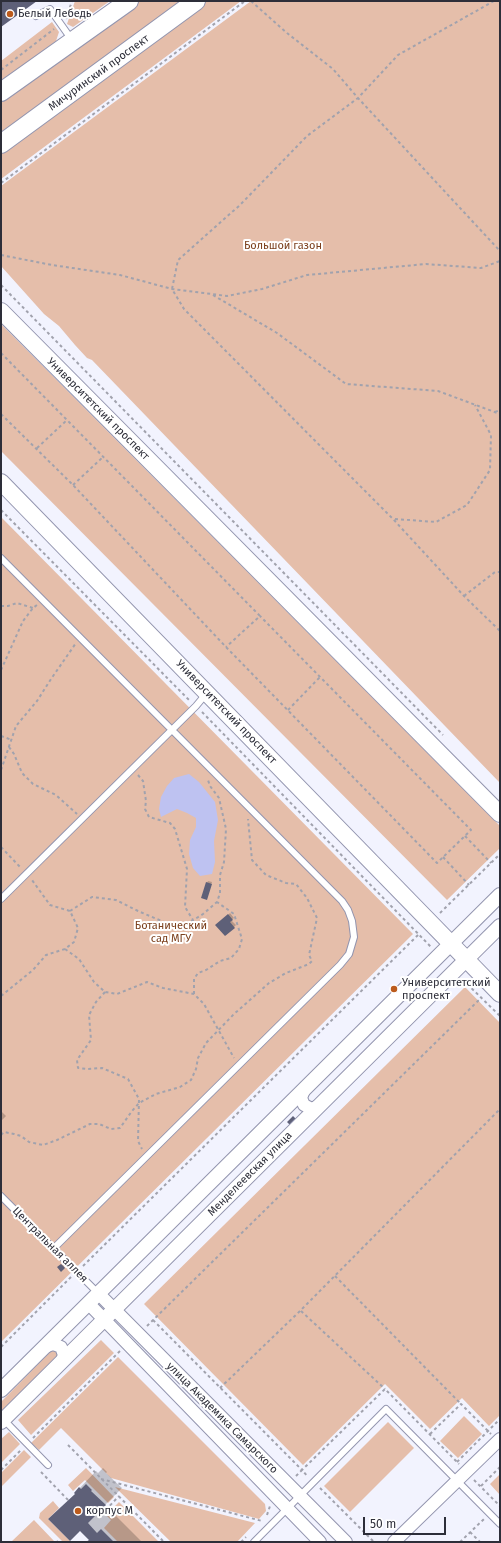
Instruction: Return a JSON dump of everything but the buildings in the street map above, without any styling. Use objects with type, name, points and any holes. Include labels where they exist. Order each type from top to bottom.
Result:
[{"type":"main road","points":[[1,92],[68,35],[129,1]]},
{"type":"main road","name":"Мичуринский проспект","points":[[1,144],[196,1]]},
{"type":"main road","name":"Университетский проспект","points":[[1,311],[500,814]]},
{"type":"main road","name":"Университетский проспект","points":[[1,482],[207,692],[424,929],[451,945],[500,994]]},
{"type":"street","name":"Менделеевская улица","points":[[1,1390],[500,895]]},
{"type":"street","name":"Менделеевская улица","points":[[2,1421],[500,926]]},
{"type":"street","points":[[304,1090],[301,1098],[304,1105],[312,1108],[320,1105]]},
{"type":"street","name":"улица Академика Самарского","points":[[99,1294],[346,1542]]},
{"type":"street","name":"улица Академика Самарского","points":[[89,1304],[320,1542]]},
{"type":"street","points":[[45,1347],[53,1344],[61,1347],[64,1355],[61,1363]]},
{"type":"street","points":[[394,1542],[499,1440]]},
{"type":"lane","points":[[36,16],[50,10],[68,35]]},
{"type":"lane","points":[[1,558],[342,901],[348,910],[352,921],[354,938],[349,954],[340,965],[54,1248]]},
{"type":"lane","points":[[1,899],[196,706],[207,692]]},
{"type":"lane","name":"Центральная аллея","points":[[1,1196],[99,1294]]},
{"type":"lane","points":[[254,1542],[386,1409],[462,1476],[489,1513],[500,1524]]},
{"type":"lane","points":[[2,1421],[28,1443],[48,1465]]},
{"type":"path","points":[[60,23],[66,18],[72,1]]},
{"type":"path","points":[[1,183],[245,1]]},
{"type":"path","points":[[251,1],[287,33],[333,69],[500,251]]},
{"type":"path","points":[[494,1],[398,55],[358,98],[308,136],[240,205],[178,260],[172,289],[184,309],[394,519],[464,596],[500,632]]},
{"type":"path","points":[[1,70],[55,29],[68,35]]},
{"type":"path","points":[[1,255],[52,266],[120,275],[172,289],[227,296],[262,289],[308,275],[426,264],[481,268],[500,261]]},
{"type":"path","points":[[1,285],[445,737]]},
{"type":"path","points":[[211,294],[277,333],[346,384],[438,391],[500,414]]},
{"type":"path","points":[[1,353],[471,830],[437,863],[226,647],[74,485],[1,414]]},
{"type":"path","points":[[394,519],[436,522],[467,505],[490,470],[491,435],[475,405]]},
{"type":"path","points":[[494,412],[500,410]]},
{"type":"path","points":[[37,448],[67,420]]},
{"type":"path","points":[[74,485],[103,457]]},
{"type":"path","points":[[1,510],[196,706],[424,929],[439,956]]},
{"type":"path","points":[[464,596],[495,572],[500,572]]},
{"type":"path","points":[[1,670],[23,621],[33,608],[44,601]]},
{"type":"path","points":[[1,606],[8,606],[16,603],[33,608]]},
{"type":"path","points":[[226,647],[260,616]]},
{"type":"path","points":[[1,770],[16,726],[37,701],[80,638]]},
{"type":"path","points":[[288,710],[320,677]]},
{"type":"path","points":[[1,736],[12,740]]},
{"type":"path","points":[[9,746],[22,773],[33,784],[56,795],[82,819]]},
{"type":"path","points":[[70,911],[92,897],[116,900],[164,922],[184,926],[203,914],[216,902],[220,893],[220,875],[224,862],[226,829],[219,798],[210,786],[207,776],[208,767]]},
{"type":"path","points":[[132,769],[143,781],[146,801],[145,809],[149,817],[170,823],[175,829],[187,869],[185,907],[193,920]]},
{"type":"path","points":[[1,1136],[4,1132],[14,1134],[21,1136],[29,1142],[43,1145],[90,1124],[99,1124],[110,1129],[120,1128],[139,1103],[156,1094],[180,1087],[191,1080],[196,1069],[198,1058],[206,1043],[234,1014],[269,983],[286,973],[309,964],[312,961],[309,955],[317,918],[307,898],[296,884],[266,875],[252,860],[247,806]]},
{"type":"path","points":[[465,836],[491,863]]},
{"type":"path","points":[[1,847],[27,873],[50,905],[70,911],[78,928],[74,942],[65,949],[46,955],[33,970],[1,996]]},
{"type":"path","points":[[1,1347],[500,854]]},
{"type":"path","points":[[443,857],[469,885]]},
{"type":"path","points":[[194,994],[194,979],[198,973],[220,961],[231,958],[239,950],[242,939],[234,914],[216,902]]},
{"type":"path","points":[[65,949],[79,959],[94,982],[105,992],[117,994],[147,982],[163,988],[194,994],[204,1004],[239,1065]]},
{"type":"path","points":[[455,971],[500,1016]]},
{"type":"path","points":[[105,992],[96,1002],[89,1015],[91,1040],[77,1060],[78,1068],[102,1068],[128,1079],[139,1099],[138,1141],[146,1157]]},
{"type":"path","points":[[139,1334],[482,997]]},
{"type":"path","points":[[220,1388],[300,1311],[500,1109]]},
{"type":"path","points":[[335,1276],[461,1404],[499,1440]]},
{"type":"path","points":[[300,1311],[385,1389],[430,1434],[457,1462],[462,1476],[480,1486],[499,1505],[460,1542]]},
{"type":"path","points":[[153,1320],[374,1542]]},
{"type":"path","points":[[1,1470],[129,1344]]},
{"type":"path","points":[[302,1470],[385,1389]]},
{"type":"path","points":[[430,1434],[461,1404]]},
{"type":"path","points":[[457,1462],[500,1419]]},
{"type":"path","points":[[68,1445],[164,1542]]},
{"type":"path","points":[[480,1486],[500,1467]]},
{"type":"path","points":[[41,1472],[69,1501]]},
{"type":"path","points":[[101,1479],[262,1522]]},
{"type":"path","points":[[98,1513],[100,1516],[119,1496]]},
{"type":"path","points":[[470,1532],[480,1542]]},
{"type":"green space","points":[[75,1],[110,1],[73,27],[67,24]]},
{"type":"green space","points":[[137,1],[184,1],[1,136],[1,101]]},
{"type":"green space","points":[[205,1],[241,1],[1,179],[1,151]]},
{"type":"green space","name":"Большой газон","points":[[251,1],[500,1],[500,783],[92,360],[87,358],[59,326],[44,314],[1,266],[1,186]]},
{"type":"green space","points":[[52,22],[59,32],[56,41],[1,82],[1,61]]},
{"type":"green space","points":[[1,324],[500,826],[500,848],[447,900],[1,451]]},
{"type":"green space","name":"Ботанический сад МГУ","points":[[1,517],[413,934],[1,1342]]},
{"type":"green space","points":[[465,987],[500,1023],[500,1415],[489,1426],[462,1398],[430,1429],[385,1384],[303,1465],[144,1304]]},
{"type":"green space","points":[[101,1340],[114,1353],[31,1435],[18,1420]]},
{"type":"green space","points":[[54,1350],[58,1353],[58,1358],[1,1416],[1,1402],[51,1351]]},
{"type":"green space","points":[[118,1357],[265,1504],[266,1511],[259,1519],[111,1478],[61,1428],[39,1450],[31,1443]]},
{"type":"green space","points":[[464,1416],[482,1434],[458,1458],[440,1441]]},
{"type":"green space","points":[[388,1422],[414,1448],[350,1512],[324,1486]]},
{"type":"green space","points":[[9,1432],[20,1444],[1,1463],[1,1439]]},
{"type":"green space","points":[[24,1450],[31,1457],[1,1487],[1,1473]]},
{"type":"green space","points":[[86,1468],[114,1497],[108,1503],[85,1480],[73,1491],[68,1485]]},
{"type":"green space","points":[[500,1474],[500,1495],[490,1484]]},
{"type":"green space","points":[[115,1487],[255,1523],[237,1542],[171,1542]]},
{"type":"green space","points":[[53,1501],[59,1508],[48,1519],[70,1541],[69,1542],[63,1542],[39,1518],[40,1513]]},
{"type":"green space","points":[[119,1502],[159,1542],[118,1542],[104,1528],[111,1520],[106,1515]]},
{"type":"green space","points":[[34,1520],[54,1541],[11,1542]]},
{"type":"water","points":[[189,774],[199,782],[215,802],[218,820],[214,841],[215,862],[212,874],[200,876],[193,868],[189,854],[190,840],[196,827],[196,818],[177,809],[161,817],[159,809],[161,797],[167,786],[174,778]]},
{"type":"place","name":"Белый Лебедь","points":[[10,14]]},
{"type":"place","name":"Университетский проспект","points":[[394,989]]},
{"type":"place","name":"корпус М","points":[[78,1511]]}]
